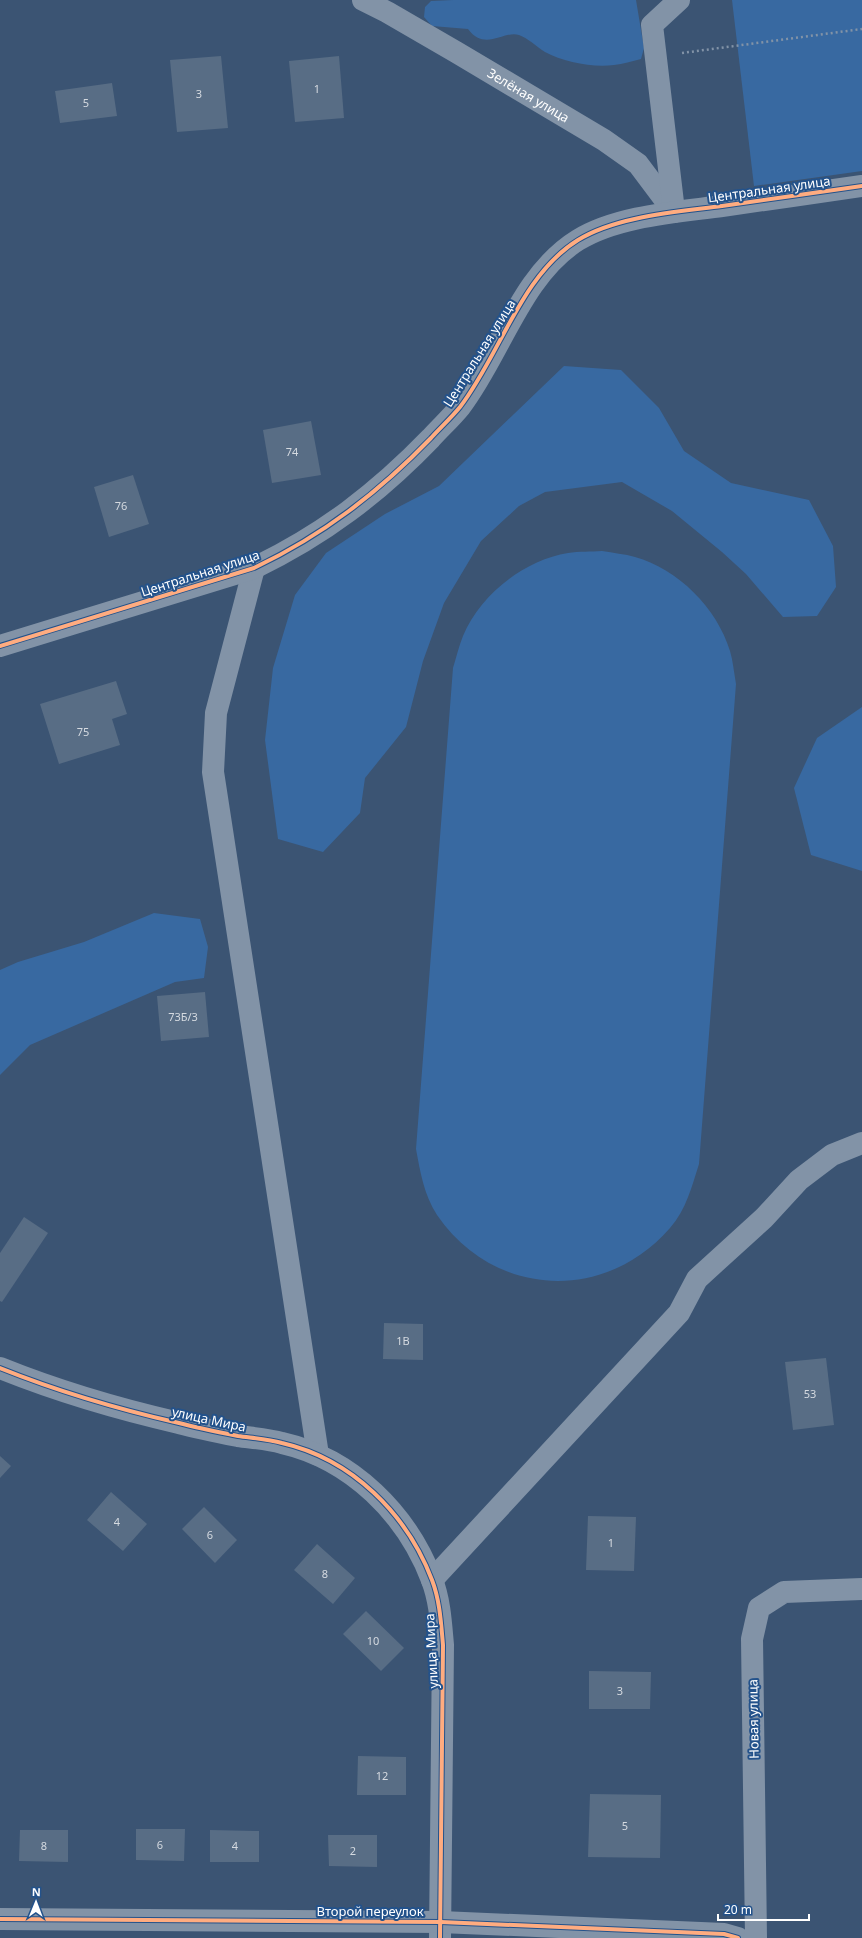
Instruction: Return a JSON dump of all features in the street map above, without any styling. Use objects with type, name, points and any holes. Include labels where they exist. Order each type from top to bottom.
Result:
[{"type":"street","name":"Зелёная улица","points":[[363,0],[387,12],[456,52],[621,152],[638,164],[674,212]]},
{"type":"street","points":[[674,212],[652,25],[680,0]]},
{"type":"street","name":"Центральная улица","points":[[0,646],[254,568],[280,556],[325,530],[362,503],[413,457],[460,407],[498,347],[529,290],[552,259],[579,240],[621,222],[674,212],[862,186]]},
{"type":"street","points":[[254,568],[216,713],[213,772],[318,1455]]},
{"type":"street","points":[[432,1580],[679,1313],[697,1279],[764,1218],[798,1180],[832,1155],[862,1143]]},
{"type":"street","name":"улица Мира","points":[[0,1368],[29,1380],[112,1406],[178,1423],[283,1443],[318,1455],[354,1476],[386,1504],[411,1536],[432,1580],[439,1607],[443,1645],[441,1930]]},
{"type":"street","name":"Новая улица","points":[[756,1938],[752,1639],[759,1608],[784,1592],[862,1589]]},
{"type":"street","name":"Второй переулок","points":[[0,1918],[441,1930],[724,1934],[738,1938]]},
{"type":"path","points":[[656,57],[862,29]]},
{"type":"shaded area","points":[[636,0],[644,48],[641,59],[606,66],[588,65],[553,56],[519,35],[513,34],[488,40],[481,39],[474,36],[468,29],[432,26],[424,17],[425,7],[431,1]]},
{"type":"shaded area","points":[[732,0],[862,0],[862,171],[754,186]]},
{"type":"shaded area","points":[[564,366],[621,370],[659,408],[684,451],[731,483],[809,500],[833,546],[836,587],[817,616],[783,617],[746,574],[722,552],[672,511],[622,482],[545,492],[519,506],[481,541],[444,603],[423,661],[406,727],[365,778],[360,813],[323,852],[278,839],[265,740],[273,668],[295,595],[326,553],[385,514],[439,486]]},
{"type":"shaded area","points":[[602,551],[631,556],[651,563],[681,581],[694,592],[716,620],[724,635],[731,655],[736,684],[699,1164],[694,1181],[688,1198],[676,1221],[644,1252],[614,1269],[583,1279],[550,1281],[519,1275],[488,1263],[461,1242],[437,1215],[429,1199],[423,1183],[416,1149],[453,668],[459,648],[463,636],[480,607],[505,582],[535,563],[552,557],[572,552]]},
{"type":"shaded area","points":[[862,707],[862,871],[811,855],[794,788],[817,738]]},
{"type":"shaded area","points":[[154,913],[200,919],[208,947],[204,978],[175,982],[30,1045],[0,1075],[0,970],[18,962],[84,942]]},
{"type":"building","points":[[221,56],[228,128],[177,132],[170,60]]},
{"type":"building","points":[[339,56],[344,118],[295,122],[289,61]]},
{"type":"building","points":[[112,83],[117,116],[60,123],[55,91]]},
{"type":"building","points":[[311,421],[321,475],[272,483],[263,430]]},
{"type":"building","points":[[133,475],[149,524],[109,537],[94,487]]},
{"type":"building","points":[[116,681],[127,714],[112,719],[120,745],[59,764],[40,704]]},
{"type":"building","points":[[205,992],[209,1037],[161,1041],[157,996]]},
{"type":"building","points":[[24,1217],[48,1233],[2,1302],[0,1301],[0,1253]]},
{"type":"building","points":[[384,1323],[423,1324],[423,1360],[383,1359]]},
{"type":"building","points":[[826,1358],[834,1425],[793,1430],[785,1362]]},
{"type":"building","points":[[0,1456],[11,1466],[0,1478]]},
{"type":"building","points":[[111,1492],[147,1524],[123,1551],[87,1520]]},
{"type":"building","points":[[204,1507],[237,1540],[215,1563],[182,1529]]},
{"type":"building","points":[[588,1516],[636,1517],[634,1571],[586,1570]]},
{"type":"building","points":[[317,1544],[355,1578],[333,1604],[294,1570]]},
{"type":"building","points":[[366,1611],[404,1648],[381,1671],[343,1634]]},
{"type":"building","points":[[589,1671],[651,1672],[650,1709],[589,1709]]},
{"type":"building","points":[[358,1756],[406,1757],[406,1795],[357,1795]]},
{"type":"building","points":[[590,1794],[661,1795],[660,1858],[588,1857]]},
{"type":"building","points":[[136,1829],[185,1829],[184,1861],[136,1860]]},
{"type":"building","points":[[20,1830],[68,1830],[68,1862],[19,1861]]},
{"type":"building","points":[[210,1830],[259,1831],[259,1862],[210,1862]]},
{"type":"building","points":[[328,1835],[377,1835],[377,1867],[329,1866]]},
{"type":"cycle path","points":[[0,646],[254,568],[303,542],[326,527],[370,495],[391,477],[457,411],[474,386],[526,295],[541,274],[558,255],[578,240],[611,225],[648,216],[862,186]]},
{"type":"cycle path","points":[[0,1368],[66,1392],[133,1412],[193,1427],[277,1442],[308,1451],[331,1462],[354,1476],[374,1493],[392,1512],[408,1533],[432,1580],[441,1620],[443,1645],[440,1938]]},
{"type":"cycle path","points":[[0,1919],[441,1922],[724,1934],[738,1938]]}]
